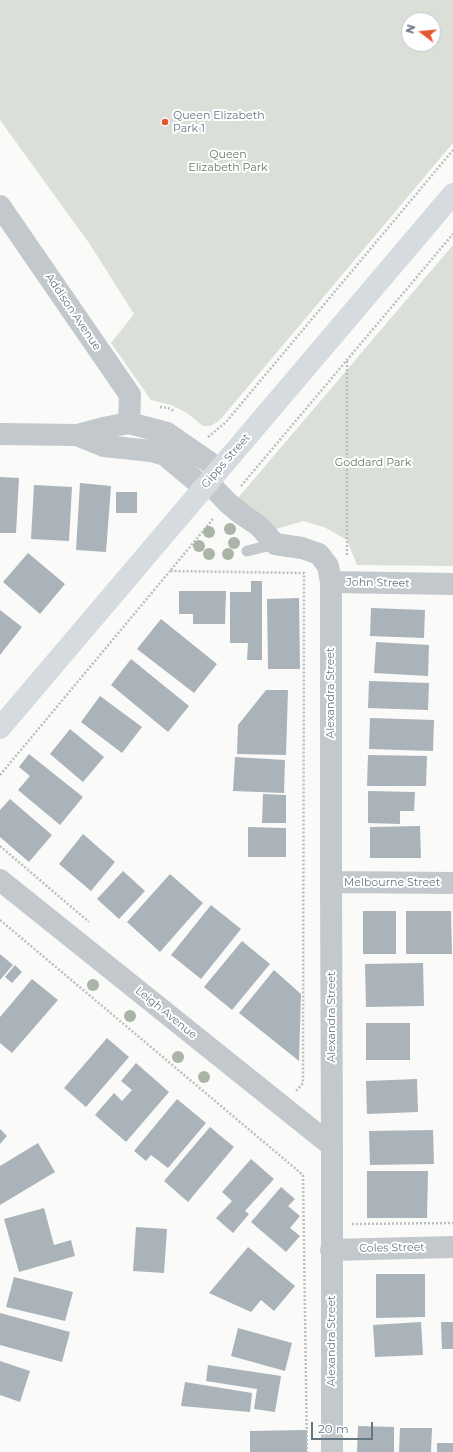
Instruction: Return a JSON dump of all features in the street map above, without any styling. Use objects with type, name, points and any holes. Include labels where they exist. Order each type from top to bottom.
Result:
[{"type":"main road","name":"Gipps Street","points":[[0,728],[453,194]]},
{"type":"street","name":"Addison Avenue","points":[[0,206],[130,395],[129,423]]},
{"type":"street","points":[[0,434],[77,435],[129,423],[167,433],[210,480],[227,502],[259,526],[274,544]]},
{"type":"street","points":[[77,435],[104,446],[152,451],[165,455],[210,480]]},
{"type":"street","name":"John Street","points":[[274,544],[302,548],[319,554],[328,566],[332,582],[453,584]]},
{"type":"street","name":"Alexandra Street","points":[[332,582],[330,882],[332,1146],[338,1250],[332,1452]]},
{"type":"street","name":"Leigh Avenue","points":[[0,880],[332,1146]]},
{"type":"street","name":"Melbourne Street","points":[[330,882],[453,883]]},
{"type":"street","name":"Coles Street","points":[[338,1250],[453,1247]]},
{"type":"lane","name":"John Street","points":[[247,551],[274,544]]},
{"type":"path","points":[[205,438],[226,422],[453,150]]},
{"type":"path","points":[[239,488],[453,234]]},
{"type":"path","points":[[347,360],[347,563]]},
{"type":"path","points":[[152,407],[168,408],[179,414]]},
{"type":"path","points":[[0,775],[216,515]]},
{"type":"path","points":[[170,571],[304,573],[303,1083],[297,1090],[293,1090]]},
{"type":"path","points":[[0,846],[90,922]]},
{"type":"path","points":[[0,920],[303,1175],[307,1452]]},
{"type":"path","points":[[338,1250],[346,1224],[453,1223]]},
{"type":"green space","name":"Queen Elizabeth Park","points":[[0,0],[453,0],[453,143],[220,420],[211,426],[203,426],[187,413],[171,405],[151,400],[111,343],[134,314],[89,243],[0,120]]},
{"type":"green space","name":"Goddard Park","points":[[453,245],[453,566],[357,565],[347,540],[324,527],[303,521],[276,529],[238,498]]},
{"type":"building","points":[[0,477],[19,478],[16,533],[0,533]]},
{"type":"building","points":[[80,483],[111,486],[106,552],[76,550]]},
{"type":"building","points":[[34,485],[72,487],[69,541],[31,539]]},
{"type":"building","points":[[116,492],[137,492],[137,513],[116,513]]},
{"type":"building","points":[[28,553],[65,584],[40,614],[3,582]]},
{"type":"building","points":[[251,581],[262,581],[262,660],[247,660],[248,643],[230,643],[230,592],[251,592]]},
{"type":"building","points":[[179,591],[226,591],[225,624],[193,624],[193,614],[179,614]]},
{"type":"building","points":[[299,598],[300,669],[268,669],[267,599]]},
{"type":"building","points":[[371,608],[425,610],[424,638],[370,636]]},
{"type":"building","points":[[0,610],[22,627],[0,655]]},
{"type":"building","points":[[161,619],[217,664],[194,693],[137,649]]},
{"type":"building","points":[[376,642],[429,645],[428,676],[374,673]]},
{"type":"building","points":[[131,659],[189,706],[168,732],[111,685]]},
{"type":"building","points":[[369,681],[429,683],[428,710],[368,708]]},
{"type":"building","points":[[266,690],[288,690],[286,755],[237,754],[238,725]]},
{"type":"building","points":[[100,696],[142,727],[122,753],[81,722]]},
{"type":"building","points":[[370,718],[434,720],[433,751],[369,749]]},
{"type":"building","points":[[70,729],[104,757],[83,782],[50,754]]},
{"type":"building","points":[[29,754],[83,797],[60,825],[18,790],[30,776],[19,767]]},
{"type":"building","points":[[368,755],[427,756],[426,786],[367,786]]},
{"type":"building","points":[[235,757],[285,760],[284,793],[233,791]]},
{"type":"building","points":[[368,791],[415,792],[414,811],[400,811],[400,824],[368,823]]},
{"type":"building","points":[[263,794],[286,795],[286,823],[262,823]]},
{"type":"building","points":[[10,799],[52,835],[29,862],[0,837],[0,810]]},
{"type":"building","points":[[420,826],[421,858],[370,858],[370,827]]},
{"type":"building","points":[[248,827],[286,828],[286,857],[248,857]]},
{"type":"building","points":[[83,834],[115,862],[91,891],[59,864]]},
{"type":"building","points":[[123,871],[145,891],[119,919],[97,899]]},
{"type":"building","points":[[170,874],[203,903],[160,952],[127,922]]},
{"type":"building","points":[[211,905],[241,929],[201,979],[171,955]]},
{"type":"building","points":[[363,911],[396,911],[396,954],[363,954]]},
{"type":"building","points":[[406,911],[451,911],[452,954],[406,954]]},
{"type":"building","points":[[242,941],[270,964],[232,1010],[204,987]]},
{"type":"building","points":[[0,954],[13,965],[0,980]]},
{"type":"building","points":[[423,963],[424,1006],[366,1007],[365,964]]},
{"type":"building","points":[[15,965],[22,972],[12,983],[5,977]]},
{"type":"building","points":[[274,970],[301,994],[299,1061],[239,1013]]},
{"type":"building","points":[[32,979],[58,1000],[12,1053],[0,1043],[0,1017]]},
{"type":"building","points":[[366,1023],[410,1023],[410,1060],[366,1060]]},
{"type":"building","points":[[107,1038],[129,1057],[86,1107],[64,1088]]},
{"type":"building","points":[[136,1063],[169,1092],[126,1142],[95,1115],[114,1093],[122,1101],[132,1090],[121,1081]]},
{"type":"building","points":[[417,1079],[418,1112],[367,1114],[366,1081]]},
{"type":"building","points":[[177,1099],[206,1123],[168,1168],[151,1155],[146,1161],[134,1151]]},
{"type":"building","points":[[210,1127],[234,1147],[188,1202],[164,1181]]},
{"type":"building","points":[[0,1129],[7,1136],[0,1144]]},
{"type":"building","points":[[433,1130],[434,1164],[370,1165],[369,1131]]},
{"type":"building","points":[[38,1143],[55,1172],[0,1205],[0,1166]]},
{"type":"building","points":[[251,1159],[274,1179],[245,1211],[249,1214],[233,1233],[216,1218],[232,1201],[222,1192]]},
{"type":"building","points":[[367,1171],[428,1171],[427,1218],[367,1218]]},
{"type":"building","points":[[281,1187],[295,1199],[288,1206],[300,1216],[290,1228],[300,1236],[286,1252],[251,1222]]},
{"type":"building","points":[[44,1208],[54,1245],[71,1240],[75,1256],[19,1272],[4,1219]]},
{"type":"building","points":[[136,1227],[167,1229],[164,1273],[133,1271]]},
{"type":"building","points":[[248,1247],[295,1286],[274,1311],[261,1300],[251,1312],[209,1293]]},
{"type":"building","points":[[376,1274],[425,1274],[425,1317],[376,1318]]},
{"type":"building","points":[[14,1277],[73,1292],[65,1321],[6,1307]]},
{"type":"building","points":[[0,1313],[70,1332],[62,1362],[0,1345]]},
{"type":"building","points":[[421,1322],[423,1355],[375,1357],[373,1325]]},
{"type":"building","points":[[441,1322],[453,1322],[453,1349],[442,1349]]},
{"type":"building","points":[[238,1328],[292,1343],[285,1371],[231,1356]]},
{"type":"building","points":[[0,1361],[30,1371],[20,1402],[0,1395]]},
{"type":"building","points":[[208,1365],[281,1376],[275,1412],[254,1409],[257,1389],[206,1381]]},
{"type":"building","points":[[185,1382],[252,1393],[250,1412],[181,1406]]},
{"type":"building","points":[[358,1426],[394,1427],[394,1452],[357,1452]]},
{"type":"building","points":[[400,1428],[432,1428],[431,1452],[399,1452]]},
{"type":"building","points":[[307,1430],[307,1452],[250,1452],[250,1431]]},
{"type":"building","points":[[437,1443],[453,1443],[453,1452],[437,1452]]},
{"type":"place","name":"Queen Elizabeth Park 1","points":[[165,122]]}]
